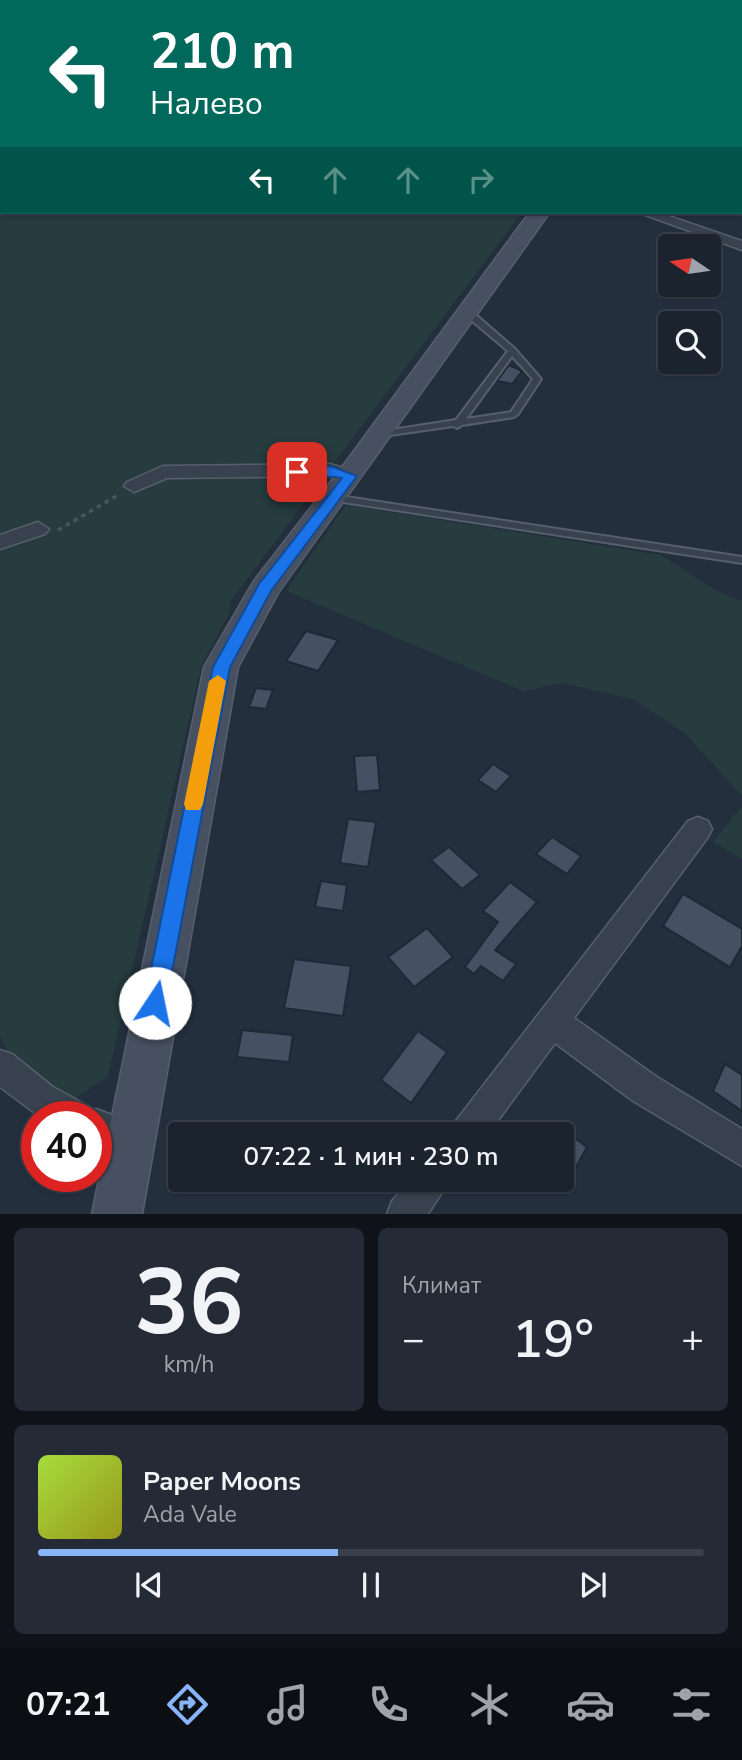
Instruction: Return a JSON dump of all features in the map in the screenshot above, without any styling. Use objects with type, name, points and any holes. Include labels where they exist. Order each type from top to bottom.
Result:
[{"type":"street","points":[[117,1214],[113,1131],[221,667],[265,588],[342,487],[539,214]]},
{"type":"street","points":[[650,214],[742,246]]},
{"type":"street","points":[[134,486],[163,472],[330,470],[342,487]]},
{"type":"street","points":[[0,542],[38,529]]},
{"type":"street","points":[[476,1122],[698,829]]},
{"type":"street","points":[[553,1022],[645,1089],[742,1149]]},
{"type":"street","points":[[0,1066],[45,1101]]},
{"type":"street","points":[[405,1214],[422,1192]]},
{"type":"lane","points":[[379,435],[457,425],[514,414],[537,379],[512,351],[466,312]]},
{"type":"lane","points":[[457,425],[512,351]]},
{"type":"lane","points":[[342,487],[742,560]]},
{"type":"path","points":[[38,529],[57,531],[134,486]]},
{"type":"green space","points":[[0,214],[521,214],[230,602],[230,612],[201,667],[108,1076],[71,1101],[18,1069],[0,1037]]},
{"type":"green space","points":[[346,505],[660,555],[710,587],[742,601],[742,796],[686,734],[633,699],[562,683],[523,691],[286,591]]},
{"type":"green space","points":[[742,806],[742,859],[713,842]]},
{"type":"building","points":[[509,365],[522,371],[512,384],[497,381]]},
{"type":"building","points":[[306,631],[338,640],[318,671],[286,661]]},
{"type":"building","points":[[256,688],[273,690],[266,709],[249,707]]},
{"type":"building","points":[[377,755],[380,790],[357,792],[354,756]]},
{"type":"building","points":[[493,764],[511,776],[496,792],[478,780]]},
{"type":"building","points":[[348,819],[376,822],[368,867],[340,863]]},
{"type":"building","points":[[552,837],[581,856],[567,874],[536,854]]},
{"type":"building","points":[[449,847],[480,875],[462,889],[431,860]]},
{"type":"building","points":[[321,881],[347,885],[343,911],[315,907]]},
{"type":"building","points":[[510,882],[537,902],[495,950],[516,964],[503,981],[481,966],[474,974],[465,967],[498,922],[483,911]]},
{"type":"building","points":[[683,894],[742,929],[742,946],[730,967],[663,926]]},
{"type":"building","points":[[427,928],[453,957],[414,987],[388,957]]},
{"type":"building","points":[[294,959],[351,966],[343,1016],[284,1008]]},
{"type":"building","points":[[242,1030],[293,1035],[289,1062],[237,1057]]},
{"type":"building","points":[[418,1031],[447,1052],[411,1103],[381,1080]]},
{"type":"building","points":[[725,1064],[742,1075],[742,1111],[713,1091]]},
{"type":"building","points":[[574,1138],[587,1147],[574,1170]]},
{"type":"slow traffic","points":[[193,804],[218,681]]},
{"type":"route","points":[[155,1003],[221,667],[265,588],[350,476],[330,470],[297,472]]}]
